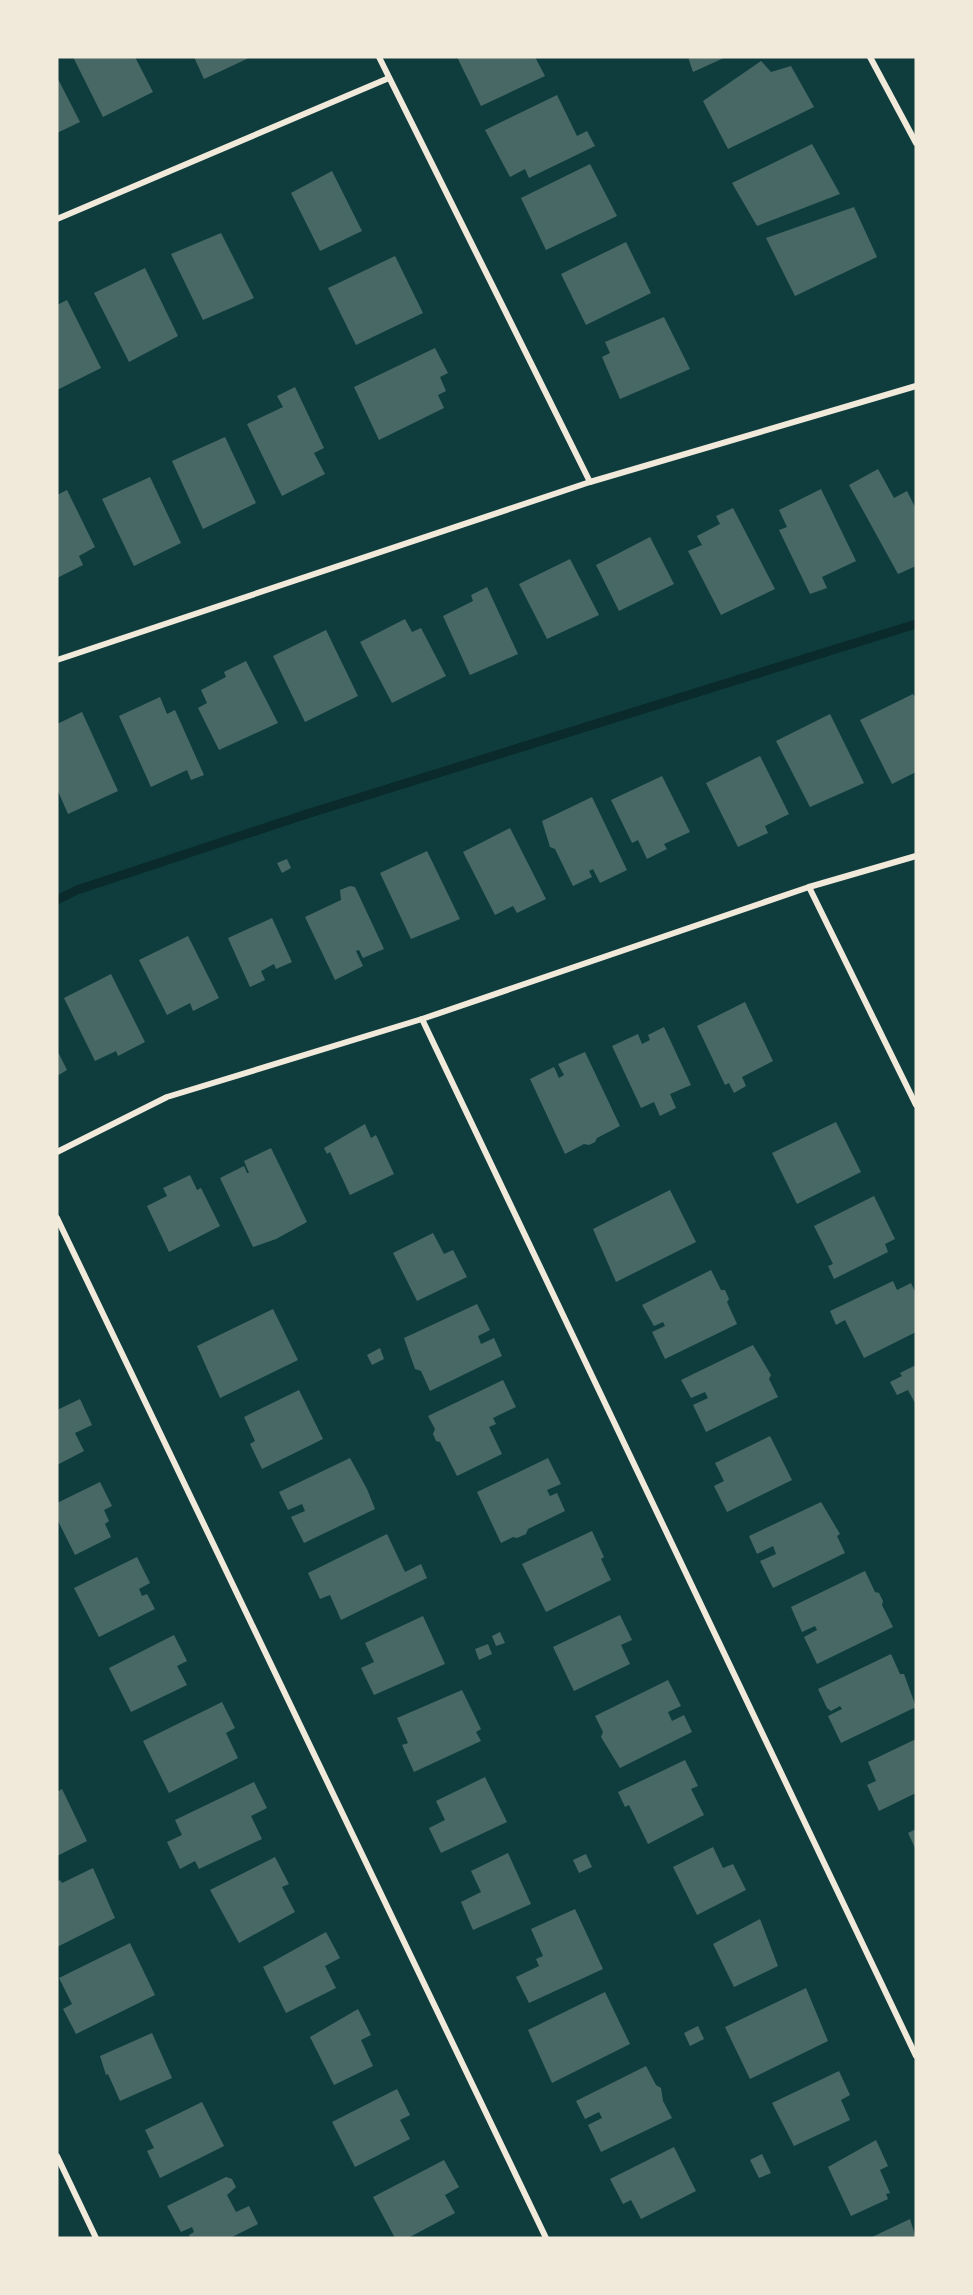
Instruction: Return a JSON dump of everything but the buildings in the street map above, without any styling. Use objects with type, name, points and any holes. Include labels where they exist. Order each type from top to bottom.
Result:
[{"type":"street","points":[[379,57],[590,482]]},
{"type":"street","points":[[870,57],[916,143]]},
{"type":"street","points":[[57,219],[389,78]]},
{"type":"street","points":[[57,660],[590,482],[916,386]]},
{"type":"street","points":[[57,1152],[167,1097],[422,1019],[809,887],[916,856]]},
{"type":"street","points":[[809,887],[916,1105]]},
{"type":"street","points":[[422,1019],[916,2056]]},
{"type":"street","points":[[57,1218],[546,2238]]},
{"type":"street","points":[[57,2156],[96,2238]]},
{"type":"waterway","points":[[57,900],[77,890],[307,814],[916,624]]}]
